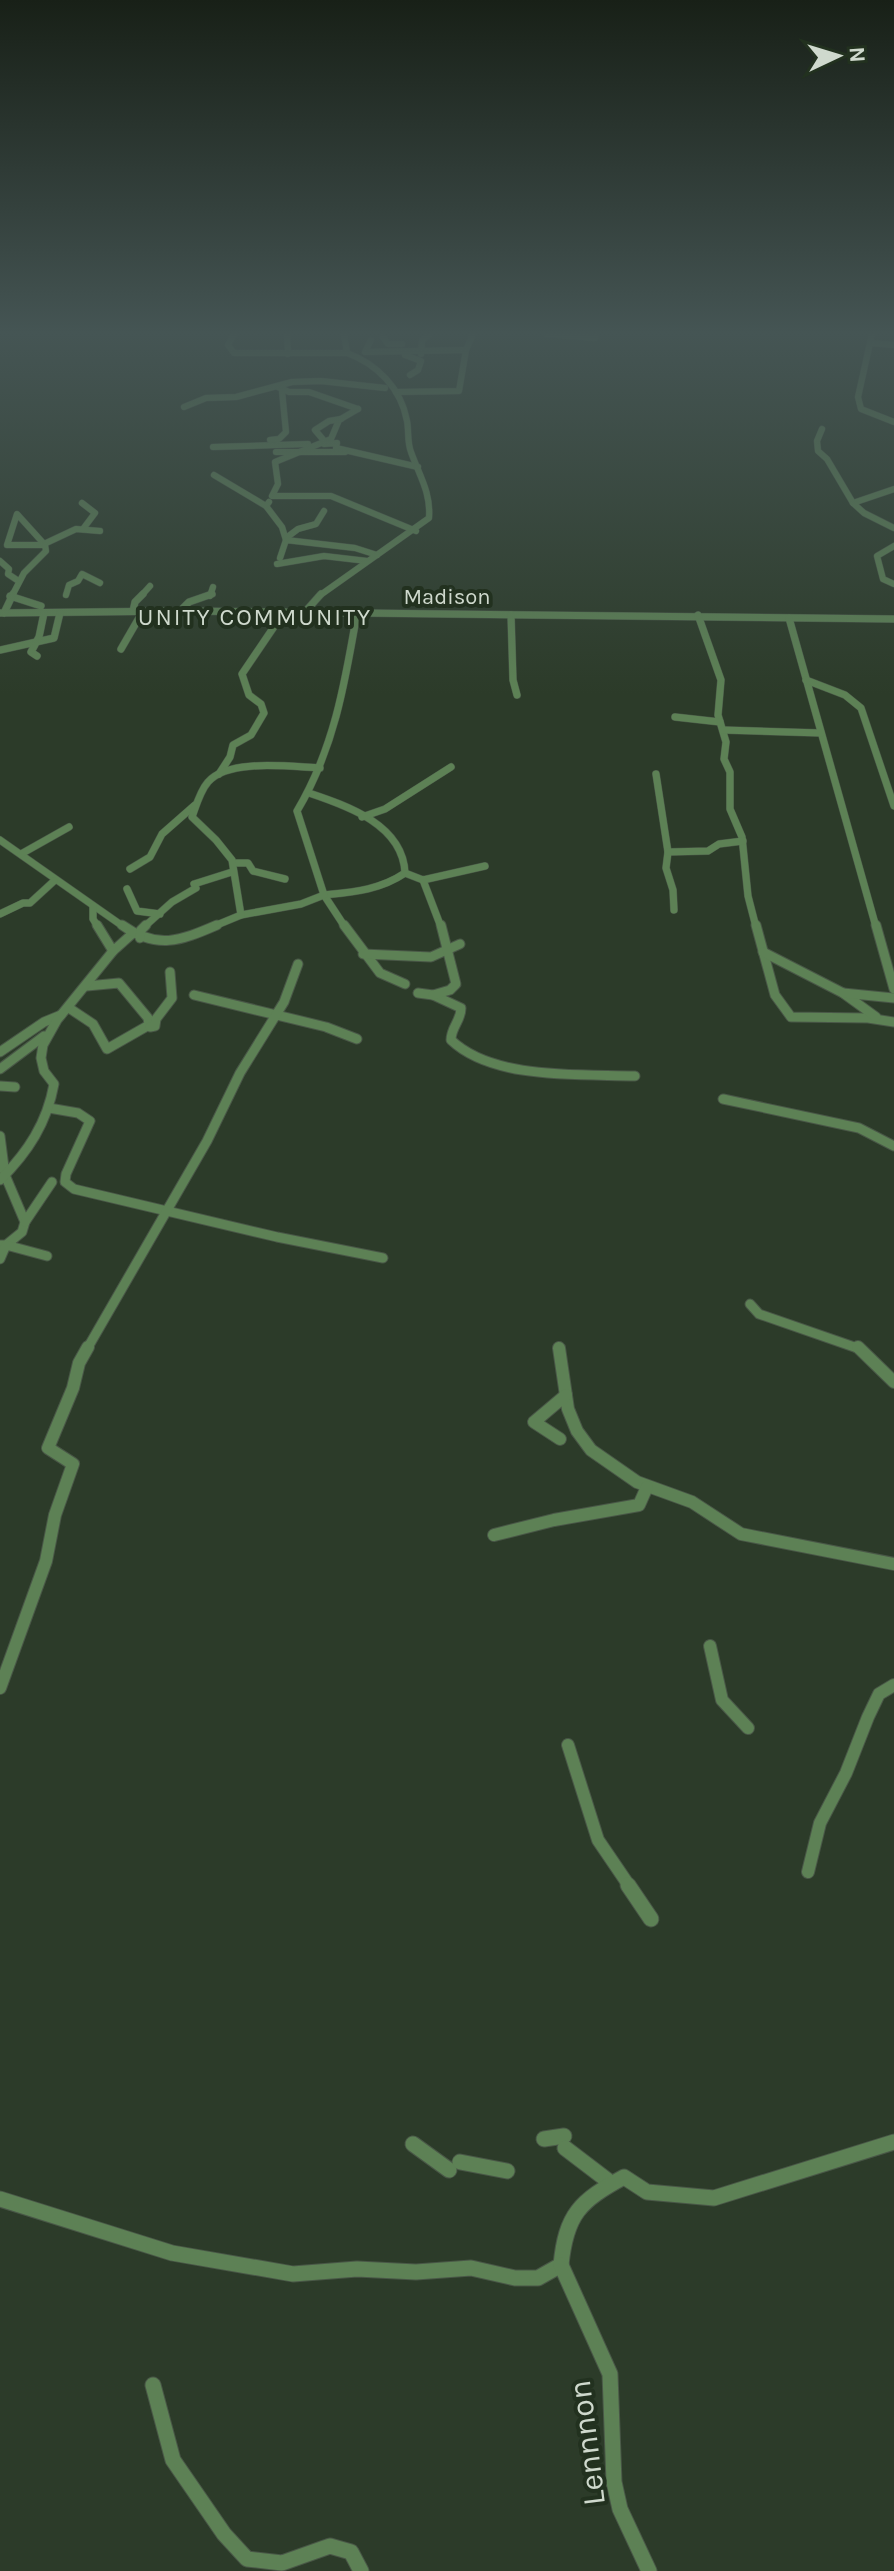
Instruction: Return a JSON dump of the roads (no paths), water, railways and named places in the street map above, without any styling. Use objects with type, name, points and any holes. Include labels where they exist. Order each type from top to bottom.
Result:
[{"type":"street","points":[[266,506],[275,496],[278,484],[275,462],[292,454]]},
{"type":"street","points":[[360,454],[418,467]]},
{"type":"street","points":[[305,612],[319,593],[416,531],[429,518],[429,491],[412,454]]},
{"type":"street","points":[[821,454],[853,503],[864,513],[894,528]]},
{"type":"street","points":[[214,475],[266,506],[286,539]]},
{"type":"street","points":[[853,503],[894,489]]},
{"type":"street","points":[[253,497],[331,496],[416,531]]},
{"type":"street","points":[[82,503],[95,513],[83,529]]},
{"type":"street","points":[[324,511],[316,524],[298,529],[286,539],[278,561],[324,556],[367,561]]},
{"type":"street","points":[[2,613],[25,568],[46,551],[44,544],[17,514],[12,526],[3,533],[0,561],[3,567],[9,569],[8,574],[17,580]]},
{"type":"street","points":[[3,549],[44,544],[76,529],[100,531]]},
{"type":"street","points":[[286,539],[355,548],[377,555]]},
{"type":"street","points":[[894,546],[877,556],[883,579],[894,584]]},
{"type":"street","points":[[66,595],[69,585],[78,581],[82,574],[100,583]]},
{"type":"street","points":[[133,611],[135,602],[150,586]]},
{"type":"street","points":[[180,611],[189,602],[212,595],[213,587]]},
{"type":"street","points":[[10,596],[43,610],[38,640],[31,652],[37,656]]},
{"type":"street","name":"Madison","points":[[2,613],[43,610],[60,613],[180,611],[894,619]]},
{"type":"street","points":[[121,649],[143,611]]},
{"type":"street","points":[[241,915],[233,867],[222,844],[192,817],[208,782],[219,774],[230,757],[233,745],[251,735],[264,713],[261,704],[249,695],[242,674],[284,612]]},
{"type":"street","points":[[0,650],[12,650],[55,637],[60,613]]},
{"type":"street","points":[[357,613],[339,719],[309,793],[297,811],[324,895],[377,974],[394,983],[405,984]]},
{"type":"street","points":[[511,615],[515,651],[511,686],[517,695]]},
{"type":"street","points":[[698,615],[721,680],[722,726],[726,742],[724,759],[730,772],[730,809],[743,841],[748,896],[775,995],[791,1017],[810,1022],[876,1017],[894,1022]]},
{"type":"street","points":[[789,618],[894,989]]},
{"type":"street","points":[[806,680],[845,695],[861,708],[894,806]]},
{"type":"street","points":[[675,717],[722,726],[821,733]]},
{"type":"street","points":[[219,774],[266,765],[320,768]]},
{"type":"street","points":[[362,817],[385,809],[451,767]]},
{"type":"street","points":[[656,774],[668,852],[666,868],[673,890],[674,910]]},
{"type":"street","points":[[883,774],[894,774]]},
{"type":"street","points":[[309,793],[335,801],[389,833],[402,847],[405,873]]},
{"type":"street","points":[[130,869],[150,857],[162,834],[199,801]]},
{"type":"street","points":[[21,854],[69,827]]},
{"type":"street","points":[[0,840],[136,936],[160,941],[184,939],[241,915],[301,904],[324,895],[378,889],[405,873]]},
{"type":"street","points":[[668,852],[708,851],[719,844],[743,841]]},
{"type":"street","points":[[0,1069],[45,1034],[113,951],[196,888],[194,884],[199,880],[213,880],[233,867],[248,863],[253,871],[285,879]]},
{"type":"street","points":[[405,873],[423,880],[485,866]]},
{"type":"street","points":[[423,880],[434,899],[442,936],[454,962],[457,984],[454,989],[433,995]]},
{"type":"street","points":[[0,914],[23,903],[30,903],[54,881]]},
{"type":"street","points":[[127,889],[137,911],[160,914]]},
{"type":"street","points":[[93,906],[93,919],[113,951]]},
{"type":"street","points":[[363,954],[431,957],[460,944]]},
{"type":"street","points":[[763,952],[843,993],[876,1017]]},
{"type":"street","points":[[0,1688],[46,1561],[55,1515],[73,1464],[48,1448],[73,1388],[79,1363],[167,1212],[240,1073],[290,989],[298,964]]},
{"type":"street","points":[[0,1052],[66,1011],[90,1019],[94,1029],[103,1036],[107,1049],[113,1048],[149,1025],[155,1026],[156,1019],[172,998],[170,972]]},
{"type":"street","points":[[87,986],[119,983],[148,1018],[149,1025]]},
{"type":"street","points":[[418,993],[433,995],[461,1008],[461,1017],[451,1030],[451,1040],[466,1053],[504,1065],[635,1076]]},
{"type":"street","points":[[843,993],[894,998]]},
{"type":"street","points":[[194,995],[326,1027],[357,1039]]},
{"type":"street","points":[[3,1177],[33,1144],[49,1108],[54,1084],[43,1073],[40,1060],[45,1034]]},
{"type":"street","points":[[0,1086],[15,1087]]},
{"type":"street","points":[[723,1099],[759,1105],[790,1116],[855,1126],[878,1133],[894,1146]]},
{"type":"street","points":[[49,1108],[78,1113],[90,1121],[90,1126],[70,1157],[65,1182],[69,1186],[167,1212],[383,1258]]},
{"type":"street","points":[[0,1136],[3,1177],[25,1222]]},
{"type":"street","points":[[0,1259],[3,1245],[22,1232],[25,1222],[52,1182]]},
{"type":"street","points":[[3,1245],[47,1256]]},
{"type":"street","points":[[750,1304],[759,1314],[857,1346],[894,1382]]},
{"type":"street","points":[[559,1348],[568,1409],[577,1431],[591,1450],[647,1487],[692,1502],[741,1534],[894,1564]]},
{"type":"street","points":[[560,1439],[534,1422],[566,1395]]},
{"type":"street","points":[[494,1535],[554,1520],[639,1505],[647,1487]]},
{"type":"street","points":[[710,1646],[722,1700],[748,1728]]},
{"type":"street","points":[[808,1872],[820,1823],[846,1773],[868,1717],[879,1694],[894,1685]]},
{"type":"street","points":[[568,1745],[598,1840],[651,1919]]},
{"type":"street","points":[[544,2139],[564,2142],[607,2180]]},
{"type":"street","points":[[0,2199],[172,2253],[293,2274],[357,2269],[416,2272],[471,2268],[515,2278],[538,2278],[561,2265],[563,2232],[577,2207],[597,2191],[624,2177],[647,2192],[714,2198],[894,2142]]},
{"type":"street","points":[[413,2144],[454,2166],[507,2171]]},
{"type":"street","name":"Lennnon","points":[[561,2265],[610,2374],[614,2482],[620,2509],[649,2571]]},
{"type":"street","points":[[153,2385],[173,2460],[224,2534],[247,2559],[282,2563],[330,2546],[351,2552],[361,2571]]},
{"type":"district","name":"UNITY COMMUNITY","points":[[255,617]]}]
